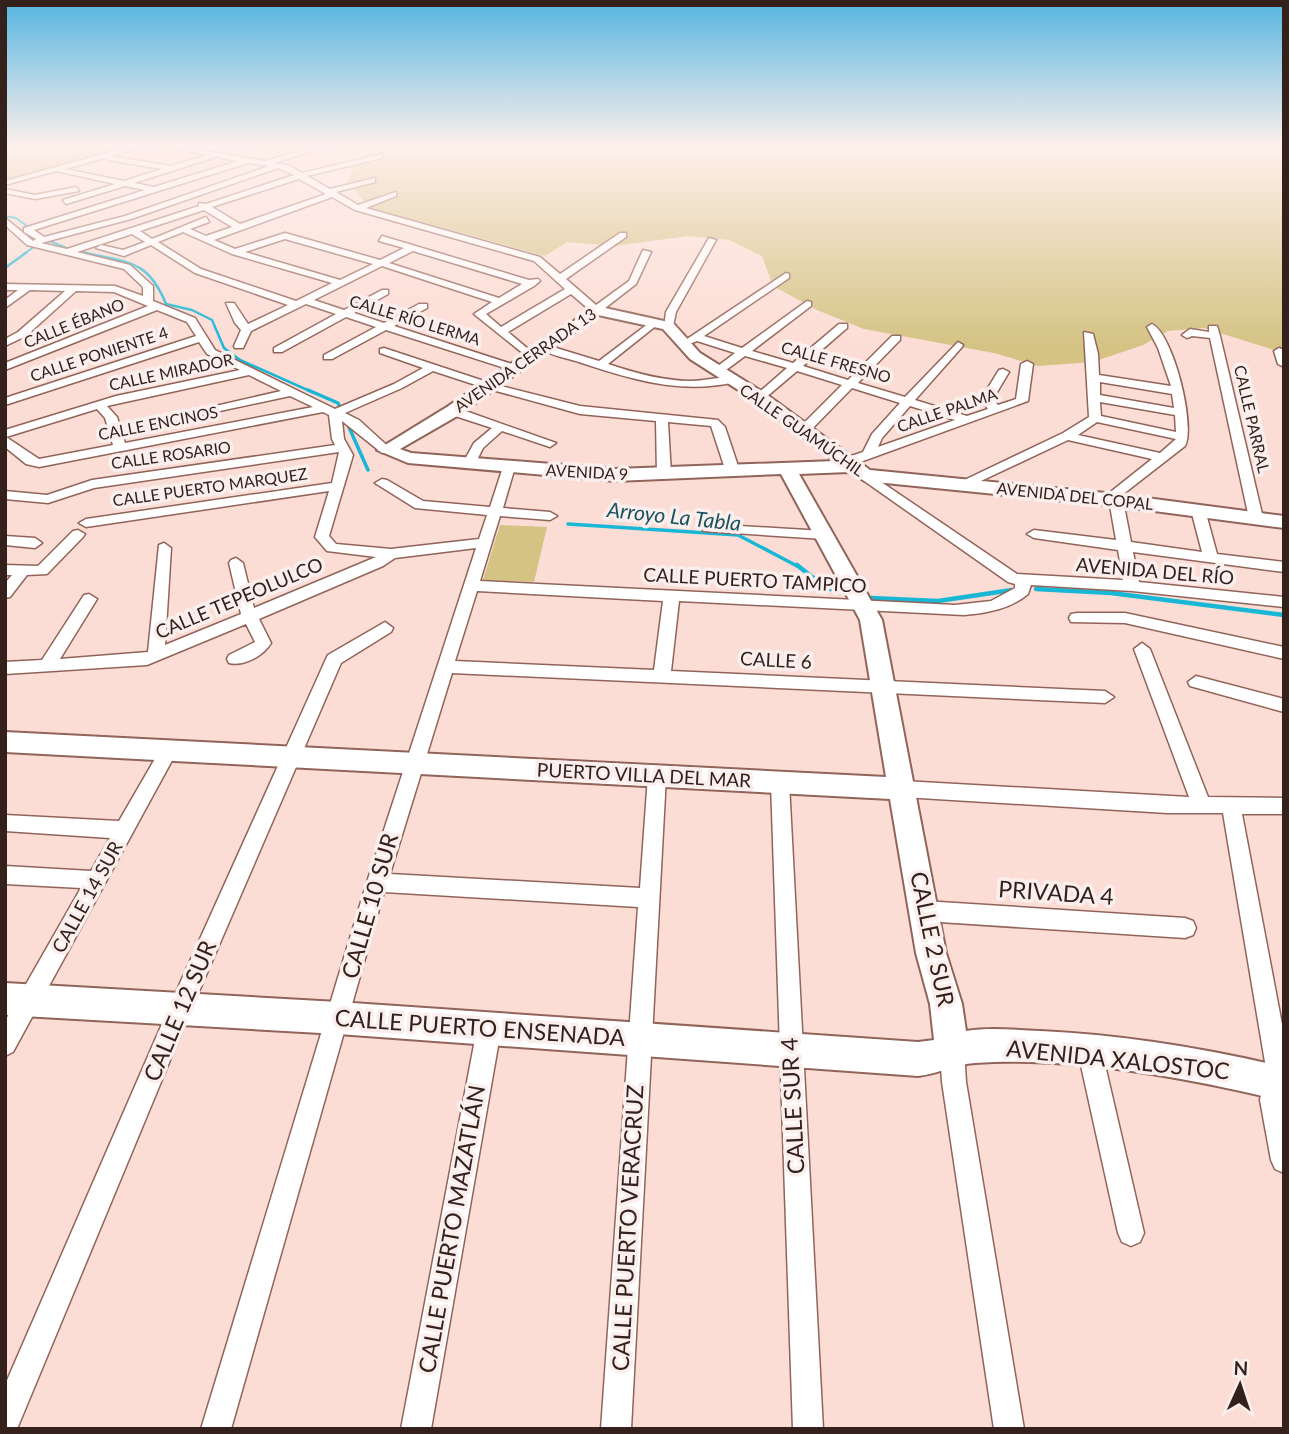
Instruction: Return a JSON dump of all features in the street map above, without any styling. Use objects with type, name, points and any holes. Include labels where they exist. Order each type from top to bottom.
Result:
[{"type":"street","points":[[86,212],[27,230],[49,239],[122,253],[226,212]]},
{"type":"street","points":[[102,212],[145,228]]},
{"type":"street","points":[[30,243],[142,212]]},
{"type":"street","points":[[65,253],[193,212]]},
{"type":"street","points":[[215,212],[238,227]]},
{"type":"street","points":[[204,240],[279,212]]},
{"type":"street","points":[[372,212],[532,257],[543,262],[596,310],[661,325]]},
{"type":"street","points":[[5,220],[30,243],[132,270],[148,285],[150,304]]},
{"type":"street","points":[[182,229],[235,252],[341,283]]},
{"type":"street","name":"CALLE RÍO LERMA","points":[[134,231],[198,271],[514,368]]},
{"type":"street","points":[[624,235],[557,276],[531,284],[485,310],[480,316],[536,351],[674,383],[712,384],[725,376],[743,351],[807,304]]},
{"type":"street","points":[[235,252],[280,236],[381,263],[499,302]]},
{"type":"street","points":[[382,239],[531,284]]},
{"type":"street","points":[[602,365],[661,325],[712,240]]},
{"type":"street","points":[[239,346],[247,328],[412,248]]},
{"type":"street","name":"AVENIDA CERRADA 13","points":[[386,450],[453,411],[630,285],[646,252]]},
{"type":"street","points":[[400,254],[436,265]]},
{"type":"street","points":[[689,341],[786,276]]},
{"type":"street","name":"AVENIDA 9","points":[[5,287],[120,290],[191,320],[212,352],[355,423],[386,450],[408,458],[585,474],[664,475],[855,468]]},
{"type":"street","points":[[5,305],[28,288]]},
{"type":"street","points":[[5,343],[22,334],[74,288]]},
{"type":"street","points":[[502,331],[570,289]]},
{"type":"street","points":[[278,350],[384,292]]},
{"type":"street","points":[[460,300],[485,310]]},
{"type":"street","name":"CALLE ÉBANO","points":[[5,368],[150,304]]},
{"type":"street","points":[[230,305],[240,323],[247,328]]},
{"type":"street","points":[[328,357],[423,306]]},
{"type":"street","name":"CALLE GUAMÚCHIL","points":[[661,325],[689,341],[725,376],[760,397],[1007,576],[1023,581]]},
{"type":"street","points":[[760,397],[843,326]]},
{"type":"street","points":[[1132,586],[1116,500],[1118,490],[1181,443],[1183,437],[1178,412],[1178,391],[1163,348],[1152,327]]},
{"type":"street","name":"CALLE PARRAL","points":[[1187,335],[1190,332],[1214,332],[1256,517]]},
{"type":"street","points":[[1088,334],[1094,378],[1095,418]]},
{"type":"street","name":"CALLE PONIENTE 4","points":[[5,402],[203,337]]},
{"type":"street","points":[[804,429],[896,338]]},
{"type":"street","name":"CALLE FRESNO","points":[[689,341],[743,351],[967,419]]},
{"type":"street","points":[[869,453],[876,437],[958,345]]},
{"type":"street","points":[[384,351],[489,386],[580,410],[716,424],[733,472]]},
{"type":"street","points":[[1279,351],[1284,364]]},
{"type":"street","points":[[5,354],[20,362]]},
{"type":"street","name":"CALLE PALMA","points":[[855,468],[869,453],[1024,398],[1027,364]]},
{"type":"street","name":"CALLE ENCINOS","points":[[5,441],[36,463],[121,449],[330,410],[389,390],[432,367]]},
{"type":"street","name":"CALLE MIRADOR","points":[[5,434],[99,404],[249,372]]},
{"type":"street","points":[[995,410],[987,399],[1003,372]]},
{"type":"street","points":[[1094,378],[1178,391]]},
{"type":"street","points":[[173,417],[291,392]]},
{"type":"street","points":[[1094,397],[1178,412]]},
{"type":"street","name":"CALLE MIRADOR","points":[[99,404],[111,417],[121,449]]},
{"type":"street","points":[[330,410],[338,439],[347,455],[322,531],[325,543],[337,549],[391,554]]},
{"type":"street","points":[[453,411],[550,443]]},
{"type":"street","points":[[961,485],[1067,436],[1095,418],[1183,437]]},
{"type":"street","points":[[662,419],[664,475]]},
{"type":"street","points":[[469,463],[478,446],[500,426]]},
{"type":"street","points":[[1067,436],[1161,457]]},
{"type":"street","name":"CALLE ROSARIO","points":[[5,495],[56,498],[92,484],[343,448]]},
{"type":"street","name":"CALLE 10 SUR","points":[[216,1429],[377,882],[509,467]]},
{"type":"street","name":"AVENIDA DEL COPAL","points":[[855,468],[961,485],[1256,517],[1283,524]]},
{"type":"street","name":"CALLE 2 SUR","points":[[788,470],[871,620],[931,953],[946,1004],[954,1082],[1009,1429]]},
{"type":"street","points":[[383,483],[420,505],[550,516]]},
{"type":"street","name":"CALLE PUERTO MARQUEZ","points":[[5,570],[42,571],[82,529],[339,486]]},
{"type":"street","points":[[1198,510],[1211,557]]},
{"type":"street","points":[[708,528],[824,535]]},
{"type":"street","points":[[1034,534],[1284,567]]},
{"type":"street","points":[[5,540],[35,543]]},
{"type":"street","name":"CALLE TEPEOLULCO","points":[[5,667],[136,661],[378,562],[391,554],[484,543]]},
{"type":"street","points":[[156,655],[164,548]]},
{"type":"street","points":[[235,659],[258,649],[263,643],[249,616],[236,563]]},
{"type":"street","points":[[5,593],[23,571]]},
{"type":"street","name":"AVENIDA DEL RÍO","points":[[1023,581],[1132,586],[1284,602]]},
{"type":"street","name":"CALLE PUERTO TAMPICO","points":[[470,586],[956,610],[992,607],[1020,593],[1024,588],[1023,581]]},
{"type":"street","points":[[662,675],[672,594]]},
{"type":"street","points":[[47,665],[89,599]]},
{"type":"street","points":[[1076,618],[1144,621],[1284,653]]},
{"type":"street","name":"CALLE 12 SUR","points":[[5,1421],[180,1009],[334,659],[385,628]]},
{"type":"street","points":[[1142,649],[1202,806]]},
{"type":"street","name":"CALLE 6","points":[[444,667],[1105,697]]},
{"type":"street","points":[[1196,682],[1284,706]]},
{"type":"street","name":"PUERTO VILLA DEL MAR","points":[[5,742],[1202,806],[1284,806]]},
{"type":"street","name":"CALLE 14 SUR","points":[[5,1044],[18,1000],[96,880],[169,750]]},
{"type":"street","name":"CALLE PUERTO VERACRUZ","points":[[616,1429],[657,776]]},
{"type":"street","name":"CALLE SUR 4","points":[[780,783],[808,1429]]},
{"type":"street","points":[[1231,806],[1278,1068],[1279,1083],[1272,1100],[1284,1160]]},
{"type":"street","points":[[5,823],[123,830]]},
{"type":"street","points":[[5,875],[96,880]]},
{"type":"street","points":[[377,882],[649,898]]},
{"type":"street","name":"PRIVADA 4","points":[[924,911],[1185,928]]},
{"type":"street","name":"CALLE PUERTO ENSENADA","points":[[18,1000],[338,1018],[918,1059],[934,1059],[952,1050]]},
{"type":"street","name":"CALLE PUERTO MAZATLÁN","points":[[416,1429],[489,1029]]},
{"type":"street","name":"AVENIDA XALOSTOC","points":[[952,1050],[981,1046],[1090,1052],[1206,1067],[1279,1083]]},
{"type":"street","points":[[1090,1052],[1131,1233]]},
{"type":"shaded area","points":[[385,212],[1284,212],[1284,353],[1204,328],[1168,331],[1143,345],[1093,362],[1038,366],[994,353],[864,329],[817,310],[773,286],[762,256],[729,240],[688,236],[614,246],[567,242],[545,256]]},
{"type":"shaded area","points":[[500,525],[547,527],[534,582],[483,580]]},
{"type":"waterway","points":[[5,216],[16,218],[27,226]]},
{"type":"waterway","points":[[24,254],[45,239],[69,249]]},
{"type":"waterway","points":[[77,251],[89,254]]},
{"type":"waterway","points":[[5,268],[27,252]]},
{"type":"waterway","points":[[82,252],[122,261],[142,270],[159,289],[166,304],[192,310],[212,320],[224,348],[240,360],[312,392]]},
{"type":"waterway","points":[[308,390],[338,403],[341,409]]},
{"type":"waterway","points":[[348,425],[368,470]]},
{"type":"waterway","name":"Arroyo La Tabla","points":[[568,524],[738,535],[799,567]]},
{"type":"waterway","name":"Arroyo La Tabla","points":[[797,565],[826,588],[846,592]]},
{"type":"waterway","name":"Arroyo La Tabla","points":[[1036,589],[1111,593],[1284,615]]},
{"type":"waterway","name":"Arroyo La Tabla","points":[[871,598],[938,601],[1012,590]]}]
